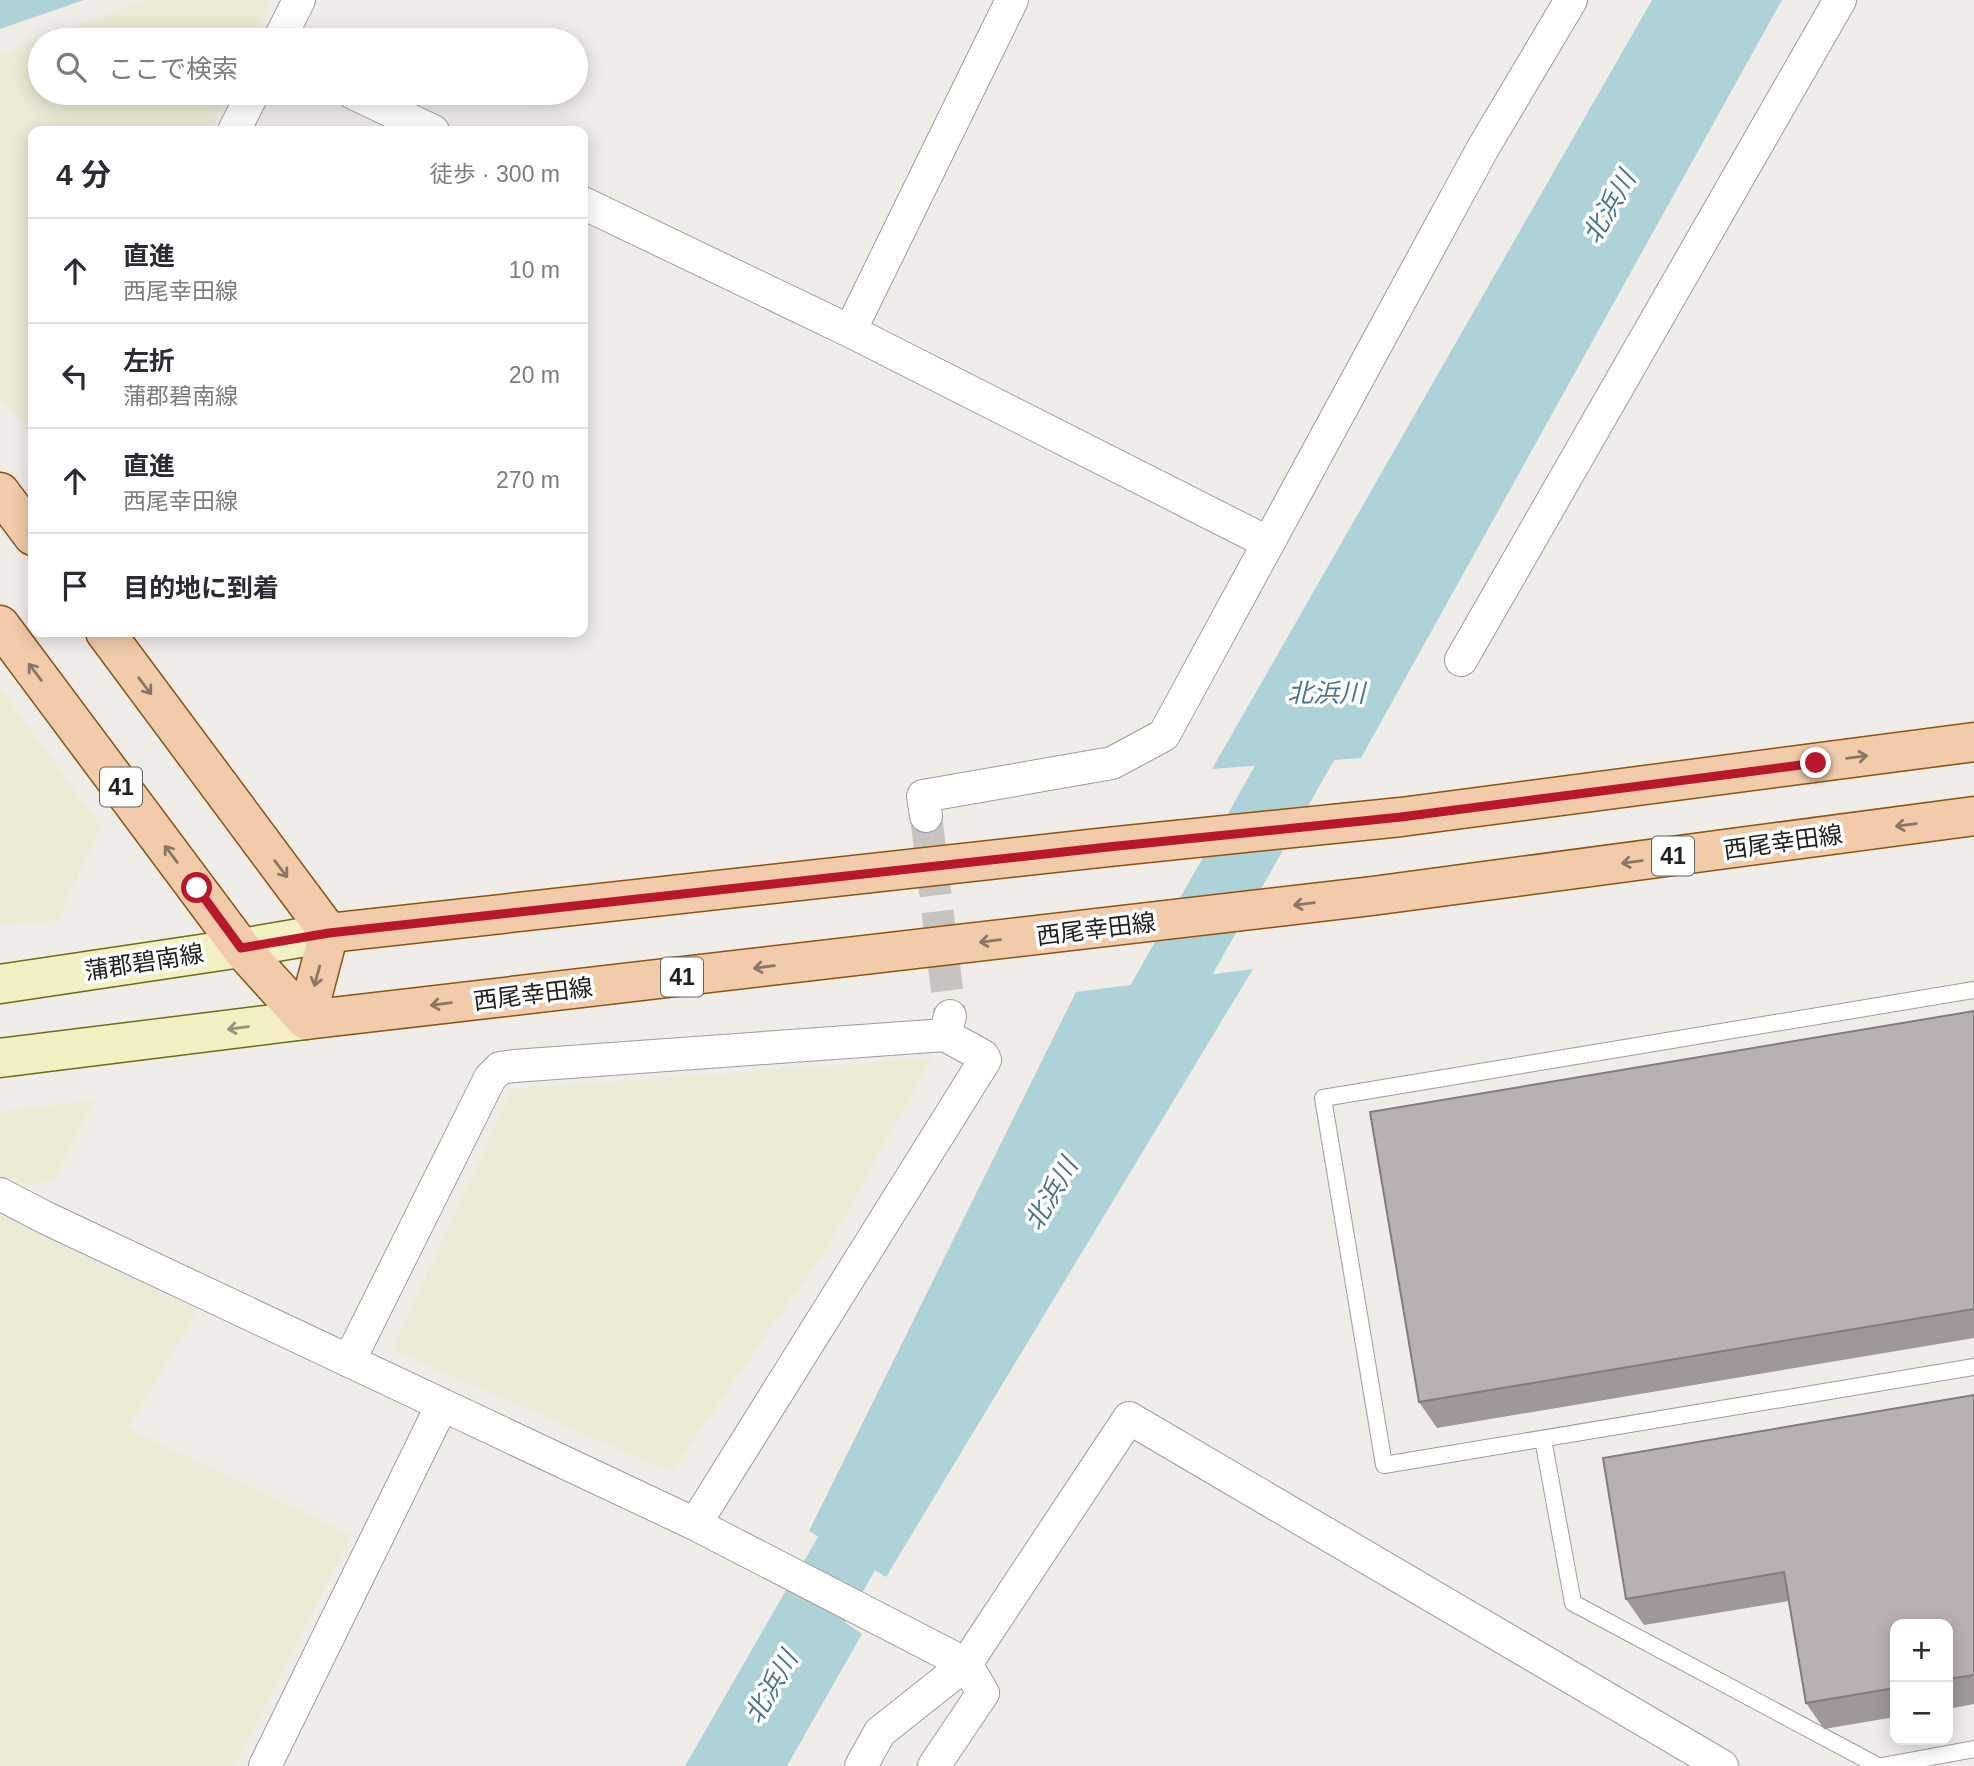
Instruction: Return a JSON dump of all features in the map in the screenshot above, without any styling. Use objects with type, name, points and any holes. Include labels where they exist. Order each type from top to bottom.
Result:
[{"type":"main road","points":[[0,492],[28,529]]},
{"type":"main road","name":"41","points":[[0,625],[241,948]]},
{"type":"main road","points":[[108,637],[329,933]]},
{"type":"main road","points":[[329,933],[1401,817],[1974,742]]},
{"type":"main road","name":"西尾幸田線","points":[[306,1020],[1372,896],[1974,816]]},
{"type":"main road","points":[[306,1020],[329,933]]},
{"type":"main road","name":"蒲郡碧南線","points":[[0,984],[329,933]]},
{"type":"main road","points":[[241,948],[306,1020]]},
{"type":"main road","points":[[0,1058],[306,1020]]},
{"type":"street","points":[[285,28],[299,0]]},
{"type":"street","points":[[850,331],[1012,0]]},
{"type":"street","points":[[926,816],[923,796],[1112,763],[1164,735],[1483,148],[1571,0]]},
{"type":"street","points":[[1461,660],[1840,0]]},
{"type":"street","points":[[236,126],[247,105]]},
{"type":"street","points":[[378,105],[422,126]]},
{"type":"street","points":[[588,205],[850,331],[1267,542]]},
{"type":"street","points":[[349,1361],[490,1078],[500,1068],[947,1025],[985,1060],[695,1524]]},
{"type":"street","points":[[0,1194],[695,1524],[965,1664],[983,1693],[934,1766]]},
{"type":"street","points":[[265,1766],[442,1405]]},
{"type":"street","points":[[861,1766],[880,1732],[965,1664],[1129,1419],[1722,1766]]},
{"type":"lane","points":[[1974,990],[1323,1098],[1384,1465],[1974,1367]]},
{"type":"lane","points":[[1543,1439],[1573,1603],[1880,1766],[1974,1749]]},
{"type":"green space","points":[[143,0],[272,0],[259,28],[70,28]]},
{"type":"green space","points":[[28,44],[28,105],[221,105],[210,126],[28,126],[28,432],[0,396],[0,55]]},
{"type":"green space","points":[[0,688],[101,826],[58,920],[0,925]]},
{"type":"green space","points":[[932,1058],[829,1245],[671,1472],[392,1350],[512,1089]]},
{"type":"green space","points":[[95,1100],[55,1180],[27,1186],[0,1175],[0,1112]]},
{"type":"green space","points":[[0,1214],[198,1310],[128,1428],[352,1536],[234,1766],[0,1766]]},
{"type":"water","points":[[0,0],[84,0],[0,29]]},
{"type":"water","name":"北浜川","points":[[1652,0],[1782,0],[1361,758],[1212,769]]},
{"type":"water","name":"北浜川","points":[[1253,969],[886,1577],[809,1531],[1076,992]]},
{"type":"water","name":"北浜川","points":[[789,1585],[862,1634],[787,1766],[685,1766]]},
{"type":"building","points":[[1974,1011],[1974,1309],[1419,1402],[1370,1112]]},
{"type":"building","points":[[1974,1395],[1974,1675],[1953,1678],[1953,1619],[1890,1619],[1890,1689],[1806,1703],[1784,1572],[1626,1599],[1603,1458]]},
{"type":"waterway","name":"北浜川","points":[[1127,1058],[1340,683]]},
{"type":"waterway","name":"北浜川","points":[[726,1766],[891,1475]]},
{"type":"tunnel","points":[[926,816],[950,1015]]},
{"type":"route","points":[[197,888],[241,948],[329,933],[1401,817],[1816,763]]}]
